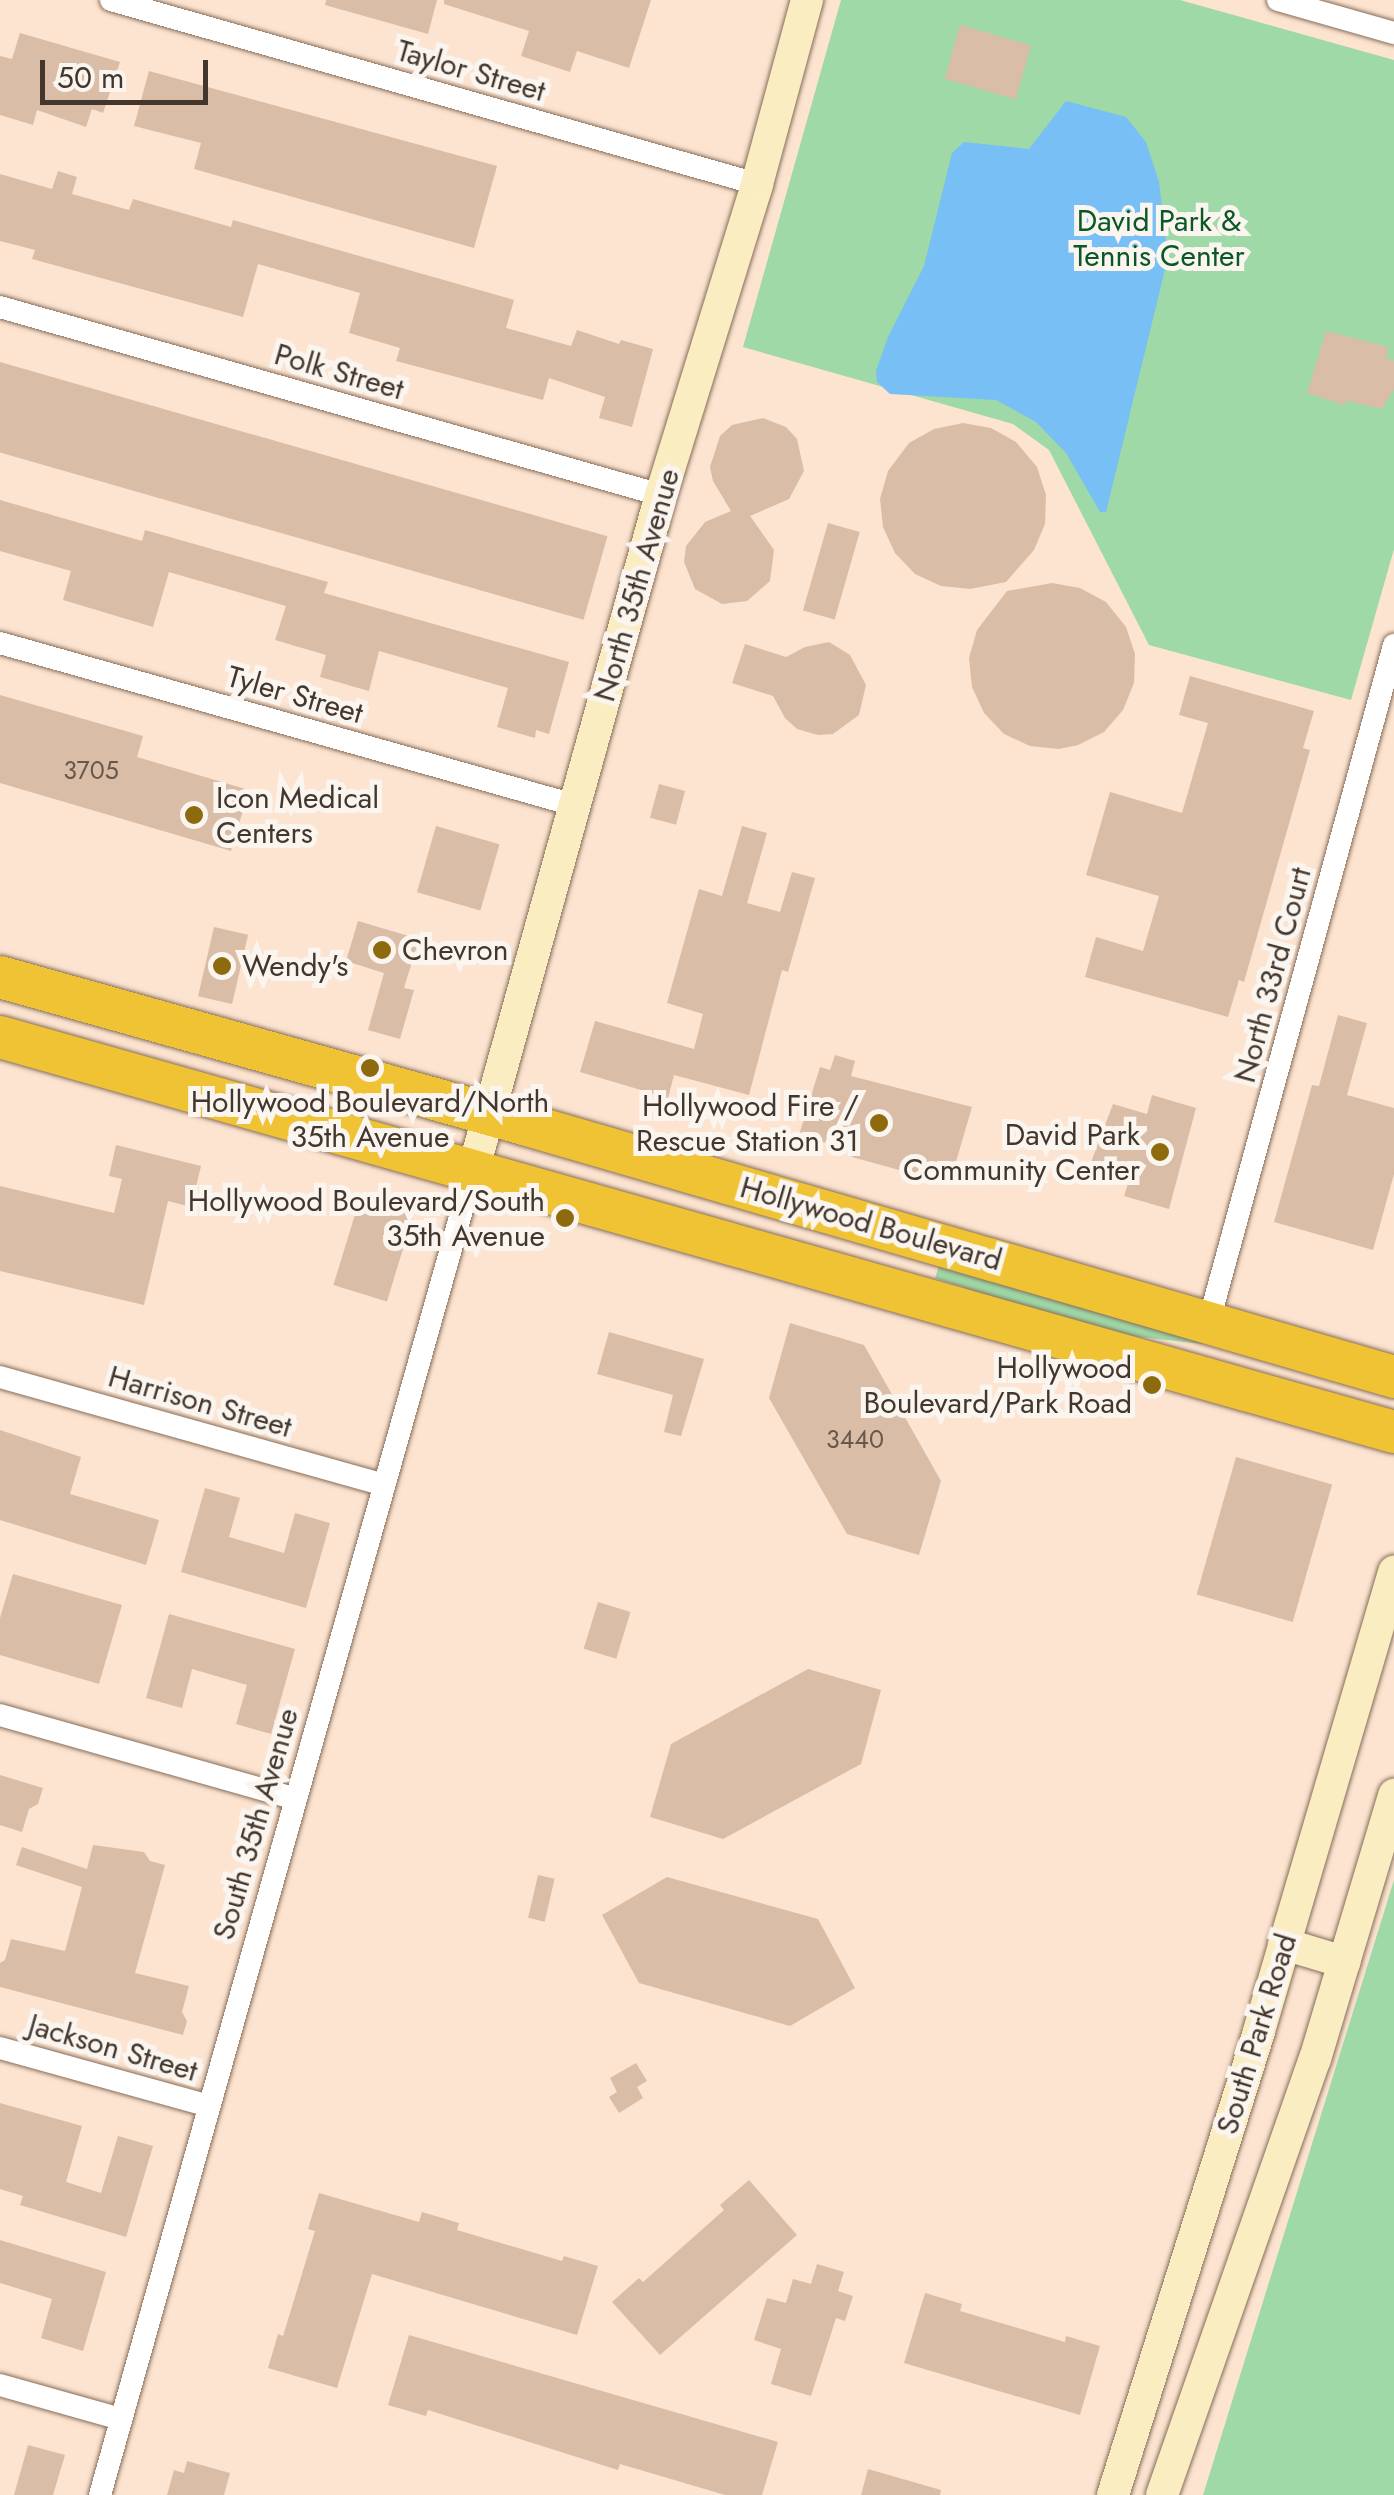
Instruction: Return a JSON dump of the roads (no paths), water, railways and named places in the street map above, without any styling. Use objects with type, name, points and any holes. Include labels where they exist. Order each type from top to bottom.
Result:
[{"type":"highway","name":"Hollywood Boulevard","points":[[0,978],[489,1114],[1394,1377]]},
{"type":"highway","name":"Hollywood Boulevard","points":[[0,1037],[1394,1432]]},
{"type":"street","name":"Taylor Street","points":[[111,0],[757,184]]},
{"type":"street","name":"North 35th Avenue","points":[[473,1171],[661,496],[757,184],[806,0]]},
{"type":"street","points":[[1278,0],[1394,33]]},
{"type":"street","name":"Polk Street","points":[[0,307],[661,496]]},
{"type":"street","name":"Tyler Street","points":[[0,643],[574,805]]},
{"type":"street","name":"North 33rd Court","points":[[1209,1321],[1394,644]]},
{"type":"street","name":"South 35th Avenue","points":[[100,2495],[473,1171]]},
{"type":"street","name":"Harrison Street","points":[[0,1377],[384,1485]]},
{"type":"street","name":"South Park Road","points":[[1112,2495],[1284,1944],[1394,1572]]},
{"type":"street","points":[[0,1715],[294,1798]]},
{"type":"street","name":"South Park Road","points":[[1162,2495],[1315,2059],[1394,1795]]},
{"type":"street","points":[[1284,1944],[1344,1962]]},
{"type":"street","name":"Jackson Street","points":[[0,2048],[209,2106]]},
{"type":"street","points":[[0,2385],[121,2419]]},
{"type":"water","points":[[1066,101],[1126,117],[1146,142],[1159,182],[1168,257],[1106,512],[1100,512],[1066,453],[1036,422],[996,400],[890,394],[877,382],[876,371],[888,337],[924,266],[952,153],[964,142],[1029,149]]},
{"type":"place","name":"Icon Medical Centers","points":[[194,815]]},
{"type":"place","name":"Chevron","points":[[382,950]]},
{"type":"place","name":"Wendy's","points":[[222,966]]},
{"type":"place","name":"Hollywood Boulevard/North 35th Avenue","points":[[370,1068]]},
{"type":"place","name":"Hollywood Fire / Rescue Station 31","points":[[879,1123]]},
{"type":"place","name":"David Park Community Center","points":[[1160,1152]]},
{"type":"place","name":"Hollywood Boulevard/South 35th Avenue","points":[[565,1218]]},
{"type":"place","name":"Hollywood Boulevard/Park Road","points":[[1152,1385]]},
{"type":"park label","name":"David Park & Tennis Center","points":[[1159,238]]}]
